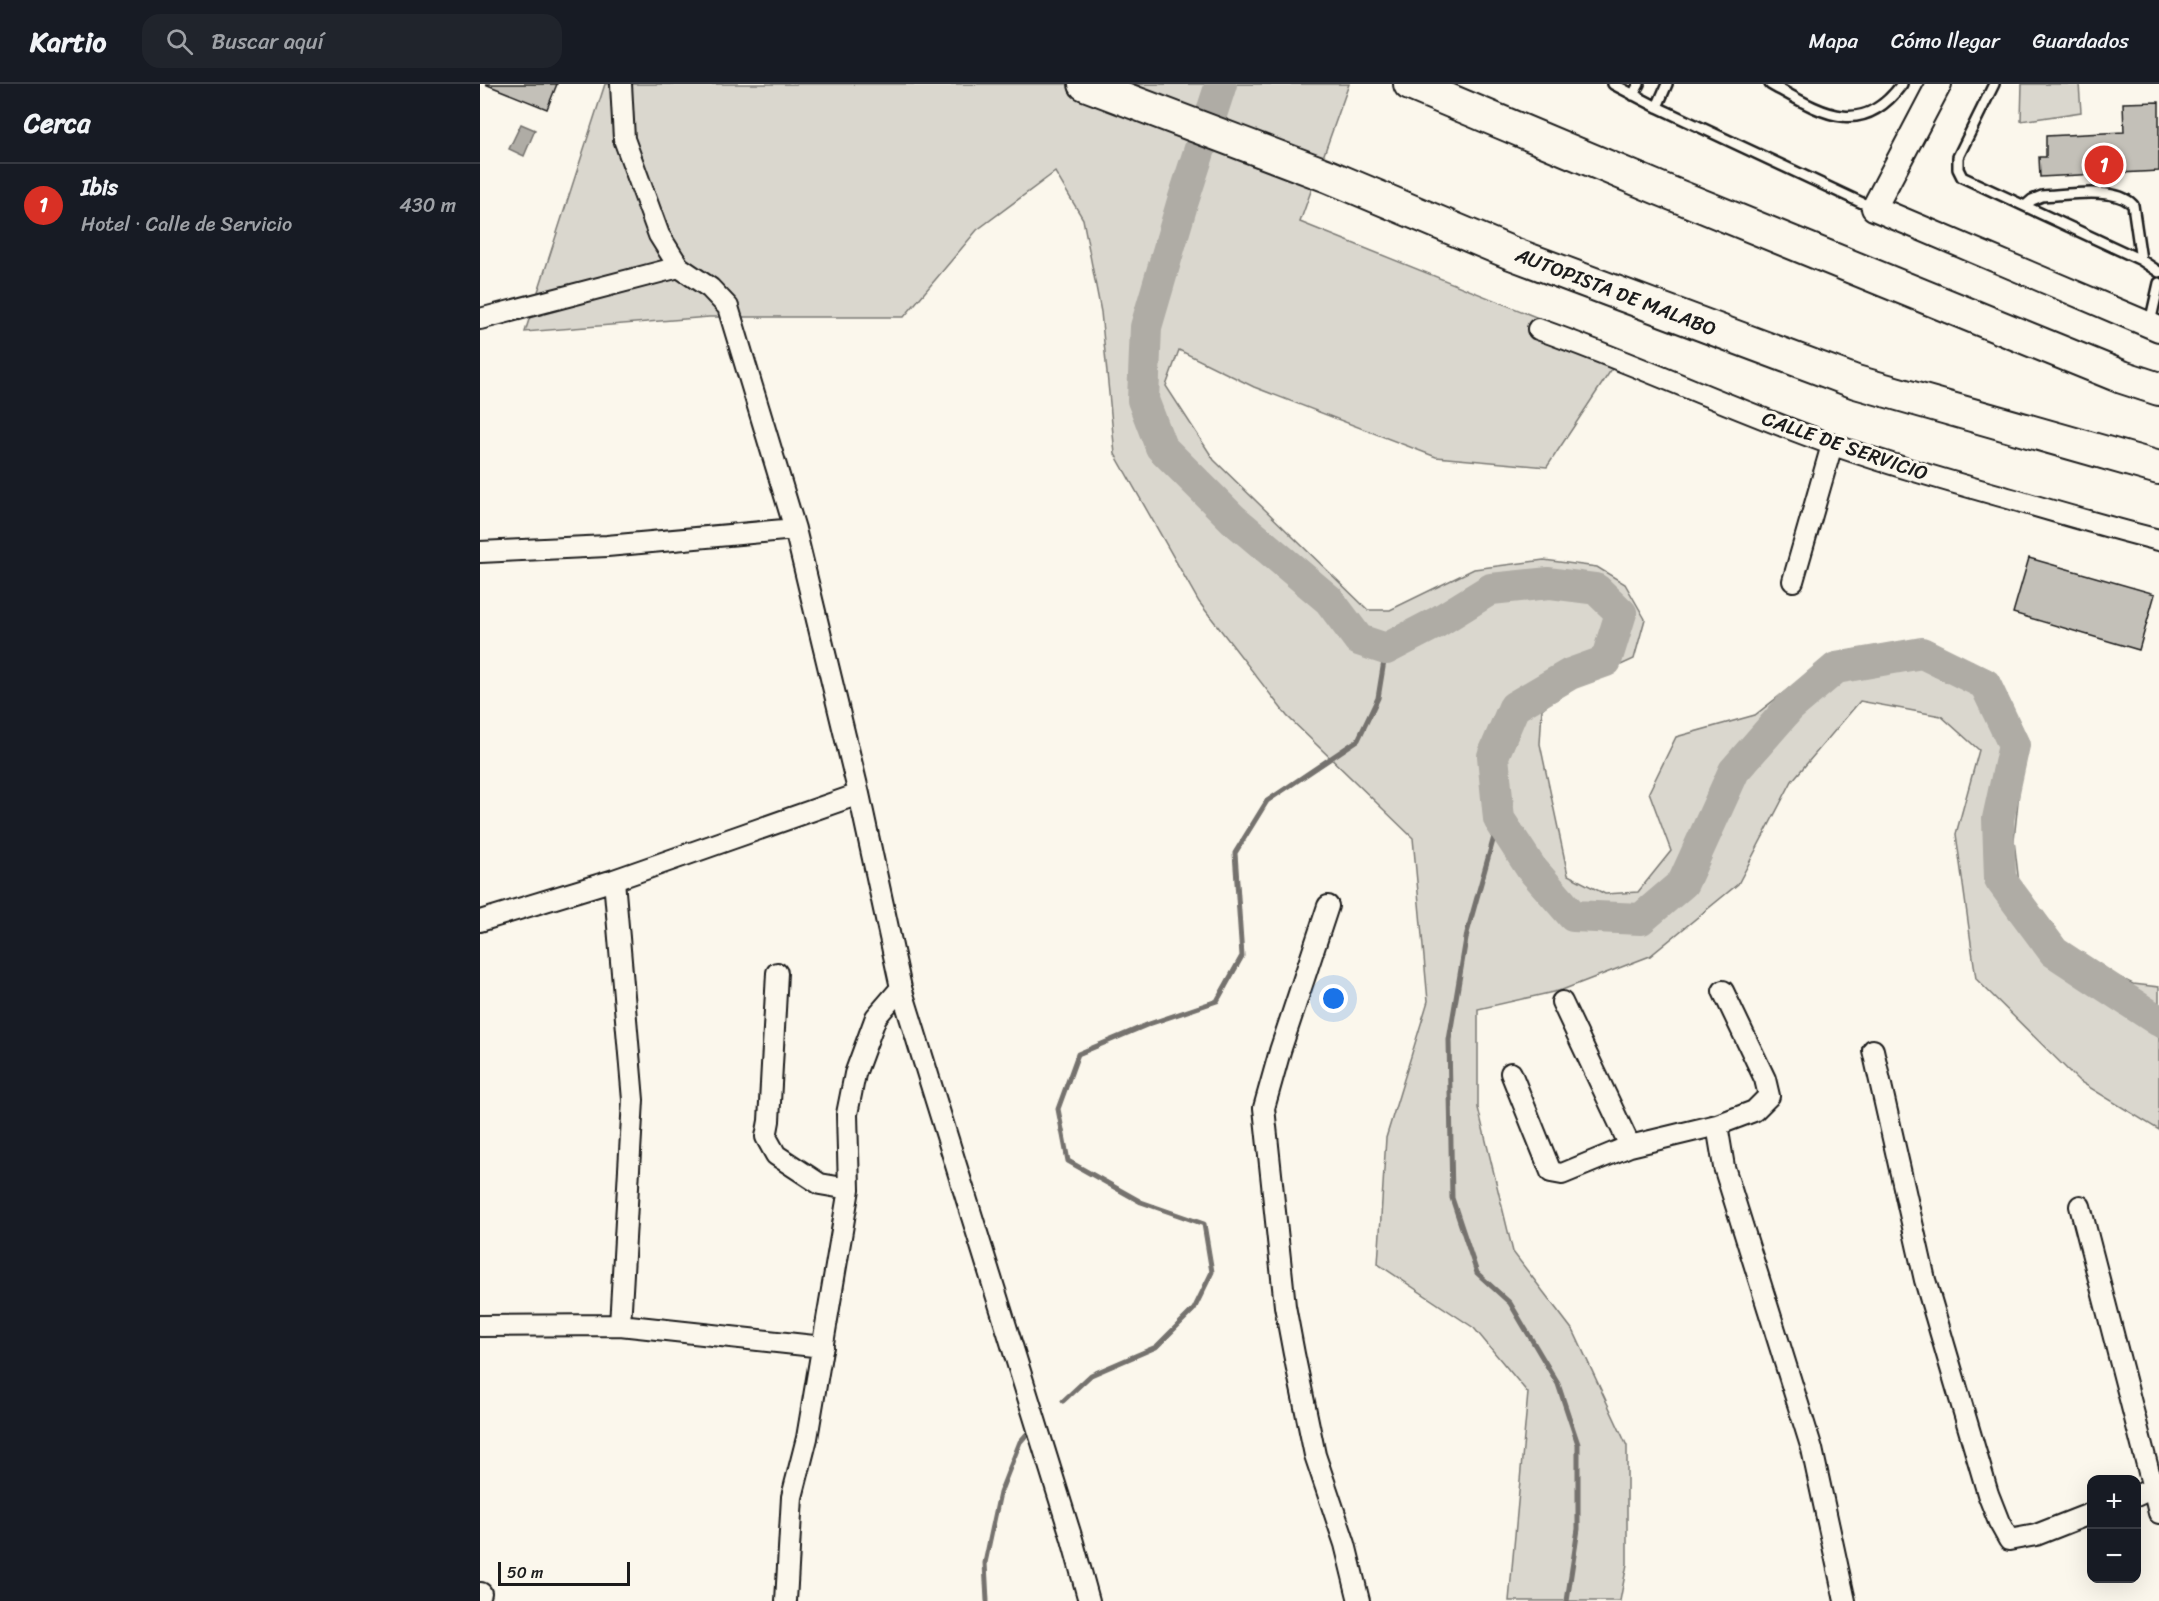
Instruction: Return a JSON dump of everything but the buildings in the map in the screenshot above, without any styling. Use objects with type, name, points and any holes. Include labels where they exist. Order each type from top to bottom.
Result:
[{"type":"highway","name":"AUTOPISTA DE MALABO","points":[[1085,84],[1328,176],[1511,253],[1856,382],[2159,468]]},
{"type":"highway","points":[[1410,84],[1669,193],[2122,377],[2159,389]]},
{"type":"street","points":[[621,84],[624,139],[659,235],[679,267],[710,288],[728,307],[795,529],[859,794],[901,988],[1069,1528],[1089,1601]]},
{"type":"street","points":[[1939,84],[1874,208],[2154,327]]},
{"type":"street","points":[[480,319],[679,267]]},
{"type":"street","name":"CALLE DE SERVICIO","points":[[1539,329],[1832,444],[1955,483],[2159,540]]},
{"type":"street","points":[[1793,581],[1832,444]]},
{"type":"street","points":[[480,552],[607,546],[795,529]]},
{"type":"street","points":[[480,921],[614,880],[859,794]]},
{"type":"street","points":[[614,880],[633,1100],[620,1325]]},
{"type":"street","points":[[1329,906],[1280,1051],[1264,1108],[1285,1306],[1294,1354],[1315,1455],[1345,1544],[1359,1601]]},
{"type":"street","points":[[777,973],[770,1110],[766,1137],[776,1155],[820,1184],[849,1189]]},
{"type":"street","points":[[786,1601],[792,1497],[807,1438],[849,1189],[847,1114],[855,1074],[876,1017],[901,988]]},
{"type":"street","points":[[1511,1073],[1551,1172],[1562,1174],[1630,1146],[1717,1125],[1754,1111],[1769,1096],[1765,1079],[1723,991]]},
{"type":"street","points":[[1562,1002],[1630,1146]]},
{"type":"street","points":[[1873,1050],[1925,1280],[1988,1494],[1999,1522],[2009,1540],[2036,1535],[2087,1516]]},
{"type":"street","points":[[1717,1125],[1724,1167],[1812,1449],[1845,1601]]},
{"type":"street","points":[[2080,1206],[2145,1492],[2159,1513]]},
{"type":"street","points":[[480,1326],[620,1325],[823,1347]]},
{"type":"lane","points":[[1613,84],[1657,107],[1874,208]]},
{"type":"lane","points":[[1633,95],[1639,84]]},
{"type":"lane","points":[[1657,107],[1667,84]]},
{"type":"lane","points":[[1770,84],[1821,112],[1840,116],[1864,115],[1886,103],[1902,84]]},
{"type":"lane","points":[[1994,84],[1958,157],[1958,169],[1962,177],[2141,260],[2159,273]]},
{"type":"lane","points":[[2025,206],[2042,196],[2110,194],[2127,199],[2133,205],[2141,260]]},
{"type":"lane","points":[[2154,327],[2159,283]]},
{"type":"shaded area","points":[[605,84],[1349,84],[1300,222],[1623,352],[1547,467],[1436,457],[1254,387],[1179,350],[1166,386],[1214,460],[1368,610],[1390,610],[1474,569],[1544,560],[1597,567],[1625,584],[1645,619],[1634,659],[1564,691],[1542,709],[1540,744],[1568,875],[1605,894],[1638,892],[1671,851],[1649,792],[1676,737],[1755,715],[1810,672],[1852,650],[1913,643],[1992,672],[2025,735],[2014,840],[2021,901],[2061,949],[2133,984],[2159,987],[2159,1130],[2079,1081],[1976,979],[1956,834],[1979,750],[1941,716],[1860,701],[1792,781],[1738,884],[1650,956],[1562,990],[1478,1009],[1478,1108],[1513,1252],[1574,1332],[1627,1446],[1627,1564],[1620,1601],[1509,1601],[1528,1393],[1474,1328],[1378,1264],[1386,1138],[1428,1001],[1413,838],[1287,716],[1199,602],[1115,454],[1101,312],[1083,219],[1055,172],[977,230],[904,317],[709,317],[525,332]]},
{"type":"shaded area","points":[[2022,84],[2079,84],[2081,112],[2021,121]]},
{"type":"shaded area","points":[[521,124],[535,130],[524,156],[509,149]]},
{"type":"waterway","points":[[1221,84],[1182,204],[1146,327],[1143,400],[1161,447],[1233,519],[1329,600],[1359,640],[1386,649],[1436,623],[1491,589],[1549,583],[1596,589],[1621,613],[1606,661],[1570,674],[1514,707],[1493,756],[1499,819],[1531,868],[1573,916],[1641,919],[1683,883],[1734,771],[1790,707],[1836,668],[1922,653],[1985,684],[2014,745],[1998,819],[2000,879],[2054,952],[2159,1021]]},
{"type":"waterway","points":[[1063,1401],[1091,1375],[1156,1347],[1194,1309],[1212,1272],[1204,1224],[1141,1202],[1068,1161],[1058,1109],[1078,1054],[1149,1024],[1217,1001],[1242,956],[1235,853],[1267,801],[1358,740],[1378,698],[1386,649]]},
{"type":"waterway","points":[[1499,819],[1467,933],[1449,1040],[1452,1198],[1477,1273],[1510,1303],[1558,1384],[1578,1444],[1578,1529],[1567,1601]]},
{"type":"waterway","points":[[987,1601],[985,1563],[1000,1493],[1020,1442],[1033,1427]]},
{"type":"place","name":"Ibis","points":[[2104,165]]}]
